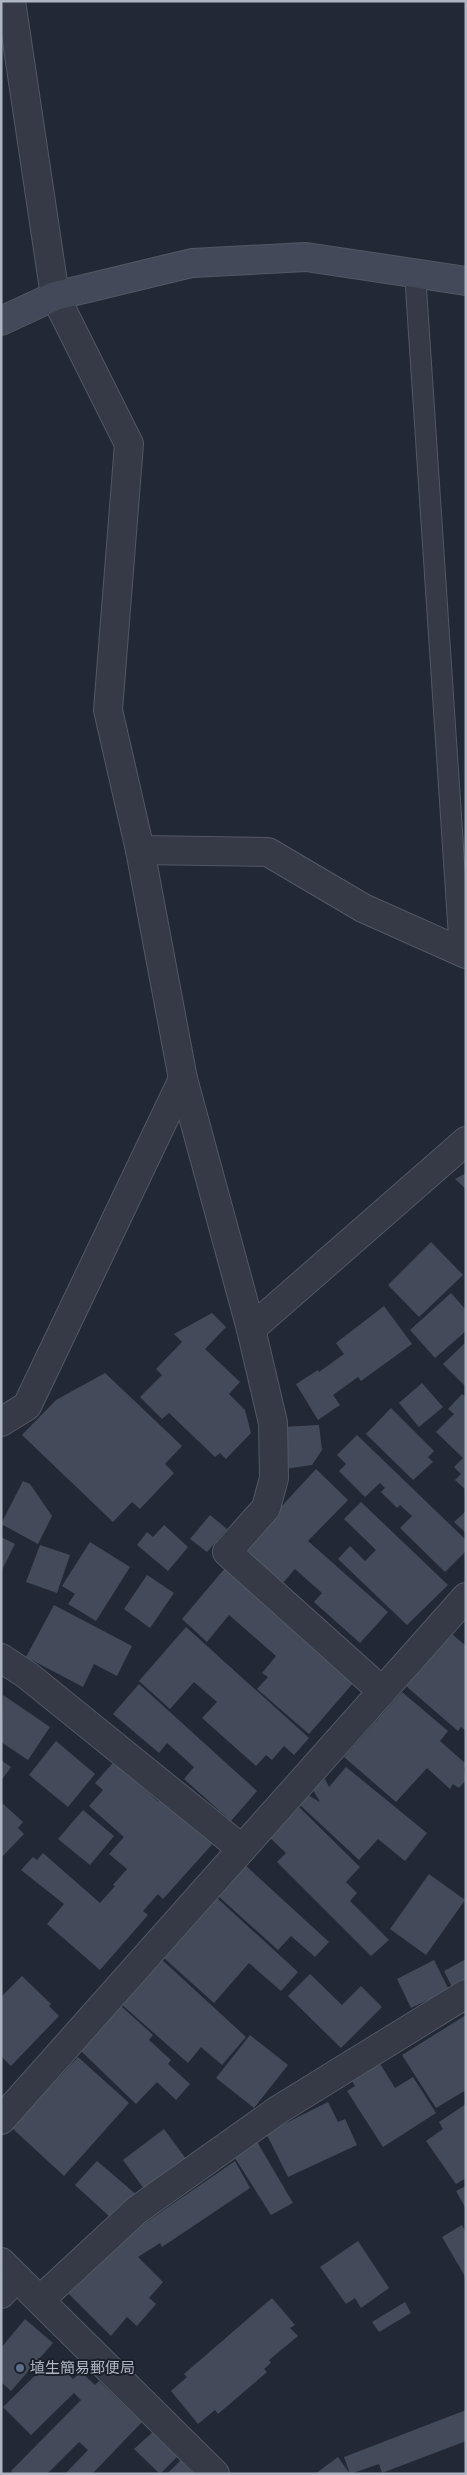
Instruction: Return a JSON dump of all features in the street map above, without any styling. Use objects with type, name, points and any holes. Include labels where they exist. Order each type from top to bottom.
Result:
[{"type":"street","points":[[12,1],[55,296],[129,444],[108,710],[140,850],[183,1079],[251,1329],[273,1423],[274,1478],[266,1508],[227,1552],[382,1691]]},
{"type":"street","points":[[1,321],[55,296],[202,263],[306,257],[466,280]]},
{"type":"street","points":[[140,850],[268,852],[363,908],[463,953]]},
{"type":"street","points":[[1,1422],[27,1406],[183,1079]]},
{"type":"street","points":[[251,1329],[466,1141]]},
{"type":"street","points":[[1,2120],[466,1596]]},
{"type":"street","points":[[1,1658],[35,1681],[242,1849]]},
{"type":"street","points":[[40,2300],[136,2210],[278,2110],[466,1994]]},
{"type":"street","points":[[6,2278],[40,2300],[216,2474]]},
{"type":"lane","points":[[415,273],[463,953]]},
{"type":"building","points":[[466,1173],[466,1189],[455,1179]]},
{"type":"building","points":[[431,1242],[463,1275],[419,1317],[388,1285]]},
{"type":"building","points":[[451,1293],[466,1310],[466,1331],[435,1358],[410,1330]]},
{"type":"building","points":[[384,1306],[412,1344],[361,1381],[358,1377],[333,1395],[340,1405],[318,1420],[296,1384],[318,1370],[319,1372],[344,1354],[336,1343]]},
{"type":"building","points":[[212,1313],[226,1327],[205,1349],[240,1382],[229,1394],[245,1410],[251,1433],[226,1459],[220,1453],[215,1457],[169,1413],[162,1419],[140,1397],[162,1375],[156,1369],[182,1342],[174,1334]]},
{"type":"building","points":[[466,1342],[466,1387],[443,1364]]},
{"type":"building","points":[[105,1373],[182,1446],[165,1464],[174,1473],[140,1509],[132,1502],[113,1522],[22,1435],[56,1400]]},
{"type":"building","points":[[422,1383],[443,1407],[419,1427],[399,1403]]},
{"type":"building","points":[[462,1394],[466,1397],[466,1490],[455,1480],[461,1474],[454,1467],[463,1458],[436,1432],[454,1414],[448,1409]]},
{"type":"building","points":[[391,1408],[434,1451],[428,1457],[433,1462],[413,1480],[366,1434]]},
{"type":"building","points":[[319,1425],[322,1450],[312,1465],[285,1469],[281,1427]]},
{"type":"building","points":[[357,1435],[466,1540],[466,1551],[445,1572],[400,1528],[412,1516],[400,1505],[397,1508],[381,1492],[385,1488],[380,1483],[365,1497],[339,1471],[346,1464],[337,1455]]},
{"type":"building","points":[[316,1469],[348,1500],[308,1541],[388,1612],[360,1643],[314,1602],[322,1593],[295,1569],[282,1584],[244,1547]]},
{"type":"building","points":[[23,1481],[30,1484],[52,1516],[38,1544],[1,1524]]},
{"type":"building","points":[[361,1502],[448,1585],[407,1625],[338,1559],[350,1546],[365,1561],[376,1550],[344,1519]]},
{"type":"building","points":[[466,1511],[466,1533],[454,1522]]},
{"type":"building","points":[[210,1515],[227,1529],[207,1552],[190,1539]]},
{"type":"building","points":[[164,1525],[188,1547],[168,1571],[137,1545],[147,1532],[153,1537]]},
{"type":"building","points":[[1,1537],[15,1544],[1,1572]]},
{"type":"building","points":[[90,1542],[130,1567],[96,1621],[68,1604],[75,1594],[62,1586]]},
{"type":"building","points":[[40,1545],[70,1555],[57,1593],[26,1582]]},
{"type":"building","points":[[225,1568],[355,1681],[309,1734],[257,1689],[268,1677],[262,1673],[276,1656],[229,1615],[207,1642],[182,1619]]},
{"type":"building","points":[[147,1575],[174,1593],[150,1628],[124,1609]]},
{"type":"building","points":[[54,1605],[132,1646],[117,1676],[94,1664],[83,1687],[26,1657]]},
{"type":"building","points":[[186,1627],[309,1738],[294,1755],[284,1746],[272,1760],[266,1755],[256,1766],[202,1718],[217,1702],[194,1682],[170,1709],[139,1681]]},
{"type":"building","points":[[452,1634],[466,1646],[466,1731],[461,1727],[458,1731],[406,1686]]},
{"type":"building","points":[[139,1684],[257,1791],[231,1821],[184,1779],[194,1767],[167,1743],[159,1753],[113,1714]]},
{"type":"building","points":[[402,1692],[448,1731],[440,1741],[466,1764],[464,1769],[466,1780],[459,1788],[453,1784],[450,1789],[427,1768],[396,1802],[344,1757]]},
{"type":"building","points":[[3,1695],[50,1727],[28,1760],[1,1742]]},
{"type":"building","points":[[56,1741],[95,1774],[68,1807],[29,1775]]},
{"type":"building","points":[[120,1755],[144,1775],[137,1783],[159,1802],[164,1796],[216,1840],[163,1899],[158,1894],[143,1911],[148,1915],[100,1970],[47,1924],[64,1904],[21,1870],[33,1857],[37,1860],[43,1853],[100,1903],[115,1886],[113,1885],[127,1869],[109,1854],[124,1837],[89,1806],[103,1790],[95,1783]]},
{"type":"building","points":[[1,1760],[11,1767],[1,1781]]},
{"type":"building","points":[[346,1767],[427,1833],[405,1861],[378,1839],[359,1860],[299,1804],[306,1794],[320,1802],[312,1788],[325,1779],[329,1787]]},
{"type":"building","points":[[1,1802],[23,1822],[18,1828],[24,1834],[1,1858]]},
{"type":"building","points":[[299,1807],[360,1867],[346,1882],[357,1893],[350,1901],[389,1940],[371,1956],[277,1862],[286,1853],[269,1837]]},
{"type":"building","points":[[83,1810],[114,1836],[90,1865],[58,1839]]},
{"type":"building","points":[[244,1864],[329,1942],[315,1957],[291,1936],[278,1950],[217,1895]]},
{"type":"building","points":[[429,1874],[465,1900],[426,1955],[390,1929]]},
{"type":"building","points":[[217,1898],[298,1972],[281,1991],[249,1963],[214,2003],[164,1958]]},
{"type":"building","points":[[160,1958],[246,2037],[222,2065],[201,2047],[188,2063],[120,2003]]},
{"type":"building","points":[[466,1959],[466,1982],[453,1989],[444,1971]]},
{"type":"building","points":[[434,1960],[449,1990],[411,2008],[397,1979]]},
{"type":"building","points":[[310,1974],[342,2005],[361,1986],[382,2007],[341,2048],[288,1996]]},
{"type":"building","points":[[22,1976],[51,2004],[49,2006],[59,2016],[11,2066],[1,2056],[1,1997]]},
{"type":"building","points":[[121,2006],[153,2035],[149,2040],[171,2060],[168,2064],[190,2084],[176,2100],[157,2082],[136,2104],[81,2051]]},
{"type":"building","points":[[466,2015],[466,2090],[436,2108],[402,2055]]},
{"type":"building","points":[[250,2035],[288,2065],[254,2108],[216,2078]]},
{"type":"building","points":[[78,2057],[129,2103],[64,2176],[12,2128]]},
{"type":"building","points":[[376,2057],[395,2088],[413,2077],[436,2113],[383,2147],[347,2091],[355,2086],[348,2074]]},
{"type":"building","points":[[328,2102],[338,2122],[345,2119],[357,2145],[288,2177],[266,2133]]},
{"type":"building","points":[[466,2104],[466,2178],[456,2184],[426,2141],[443,2129],[439,2122]]},
{"type":"building","points":[[164,2129],[186,2159],[144,2189],[123,2160]]},
{"type":"building","points":[[256,2140],[293,2203],[271,2215],[233,2155]]},
{"type":"building","points":[[97,2161],[138,2196],[110,2217],[75,2185]]},
{"type":"building","points":[[235,2161],[250,2188],[162,2247],[160,2243],[138,2257],[163,2282],[149,2298],[156,2304],[137,2326],[127,2317],[111,2336],[68,2293],[116,2243]]},
{"type":"building","points":[[466,2186],[466,2209],[456,2191]]},
{"type":"building","points":[[462,2225],[466,2233],[466,2278],[442,2237]]},
{"type":"building","points":[[358,2241],[389,2288],[361,2308],[355,2298],[346,2304],[320,2267]]},
{"type":"building","points":[[272,2298],[295,2325],[290,2328],[298,2336],[269,2360],[271,2363],[264,2369],[267,2372],[218,2414],[215,2410],[198,2424],[171,2391],[187,2377],[184,2374]]},
{"type":"building","points":[[405,2302],[411,2313],[379,2332],[372,2322]]},
{"type":"building","points":[[25,2319],[53,2343],[11,2391],[1,2382],[1,2348]]},
{"type":"building","points":[[52,2359],[73,2379],[81,2372],[95,2385],[99,2381],[142,2422],[92,2474],[65,2474],[88,2450],[79,2442],[47,2474],[14,2474],[11,2471],[81,2400],[74,2393],[31,2435],[3,2407]]},
{"type":"building","points":[[466,2410],[466,2441],[382,2473],[379,2464],[350,2474],[344,2457]]},
{"type":"building","points":[[155,2430],[179,2455],[160,2474],[134,2449]]},
{"type":"building","points":[[338,2457],[350,2474],[315,2474]]},
{"type":"building","points":[[181,2460],[193,2474],[167,2474]]},
{"type":"place","name":"埴生簡易郵便局","points":[[20,2368]]}]
